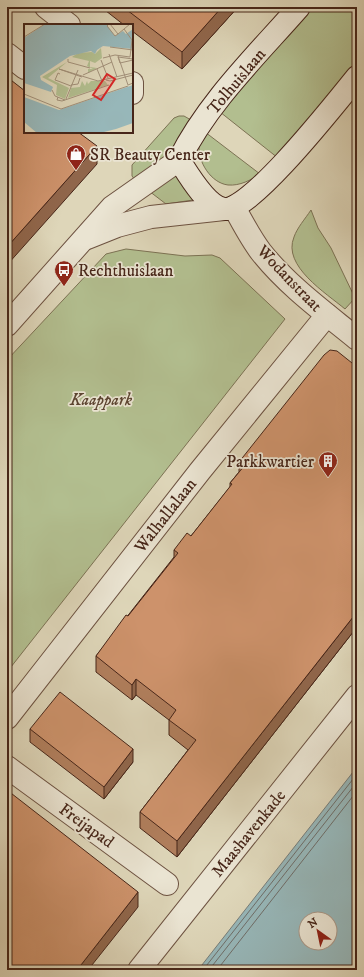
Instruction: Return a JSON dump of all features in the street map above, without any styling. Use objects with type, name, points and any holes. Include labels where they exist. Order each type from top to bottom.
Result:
[{"type":"street","points":[[46,7],[68,24]]},
{"type":"street","name":"Tolhuislaan","points":[[7,325],[112,207],[179,160],[210,111],[300,7]]},
{"type":"street","points":[[7,54],[24,67]]},
{"type":"street","name":"Tolhuislaan","points":[[82,240],[117,226],[151,217],[229,208],[253,195],[272,176],[357,77]]},
{"type":"street","points":[[179,160],[192,181],[206,197],[229,208]]},
{"type":"street","name":"Wodanstraat","points":[[229,208],[270,262],[327,315],[357,339]]},
{"type":"street","name":"Walhallalaan","points":[[7,718],[200,471],[327,315]]},
{"type":"street","name":"Maashavenkade","points":[[139,970],[357,696]]},
{"type":"street","name":"Freijapad","points":[[7,767],[167,884]]},
{"type":"green space","points":[[311,7],[357,7],[357,66],[278,158],[220,112],[226,102]]},
{"type":"green space","points":[[184,116],[191,120],[174,150],[135,180],[132,176],[132,165],[174,118]]},
{"type":"green space","points":[[205,132],[260,174],[237,185],[228,185],[216,180],[203,165],[199,152],[200,140]]},
{"type":"green space","points":[[176,174],[193,200],[166,204],[149,191]]},
{"type":"green space","points":[[311,210],[318,228],[331,248],[355,298],[345,309],[308,278],[294,258],[292,248],[295,234]]},
{"type":"green space","name":"Kaappark","points":[[126,249],[185,256],[212,255],[220,258],[285,319],[7,672],[7,360],[106,254]]},
{"type":"water","points":[[357,767],[357,970],[198,970]]},
{"type":"building","points":[[123,7],[222,7],[182,52]]},
{"type":"building","points":[[7,77],[24,90],[24,133],[79,133],[97,146],[7,247]]},
{"type":"building","points":[[330,350],[337,351],[357,367],[357,612],[177,841],[140,812],[196,740],[169,720],[176,710],[136,679],[132,685],[96,656],[126,615],[128,616],[178,553],[174,550],[187,533],[191,536],[232,484],[230,483],[245,465],[239,462],[324,355]]},
{"type":"building","points":[[60,692],[133,749],[104,787],[30,729]]},
{"type":"building","points":[[7,790],[138,892],[77,970],[7,970]]},
{"type":"place","name":"SR Beauty Center","points":[[76,171]]},
{"type":"place","name":"Rechthuislaan","points":[[64,287]]},
{"type":"place","name":"Parkkwartier","points":[[328,478]]}]
